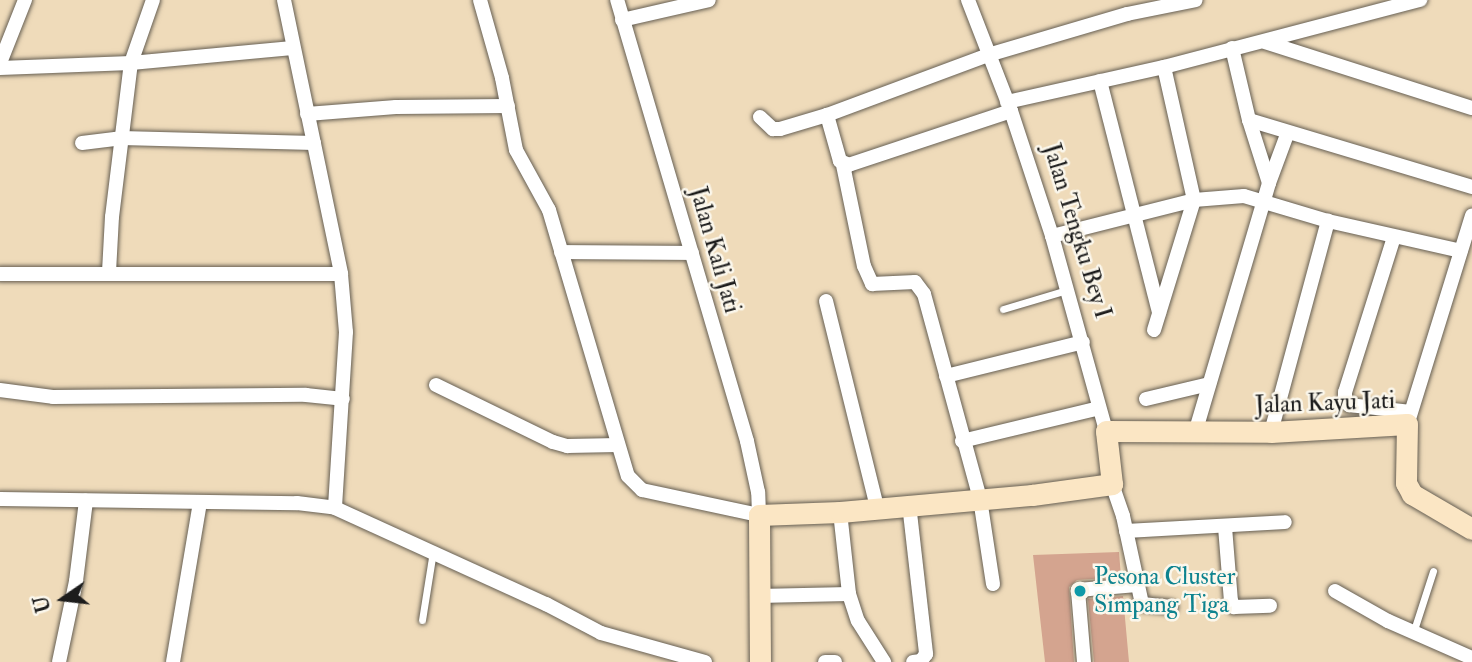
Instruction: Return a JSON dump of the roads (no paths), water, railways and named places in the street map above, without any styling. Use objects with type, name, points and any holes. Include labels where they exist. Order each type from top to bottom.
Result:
[{"type":"street","points":[[25,0],[0,65],[131,63],[292,48]]},
{"type":"street","points":[[109,272],[131,63],[153,0]]},
{"type":"street","points":[[284,0],[341,274],[346,332],[343,399],[337,435],[335,508]]},
{"type":"street","points":[[480,0],[508,106],[516,150],[548,210],[618,446],[628,475],[642,490],[759,515],[840,512],[1112,484]]},
{"type":"street","name":"Jalan Kali Jati","points":[[617,0],[747,441],[758,492],[759,515]]},
{"type":"street","points":[[622,20],[709,0]]},
{"type":"street","name":"Jalan Tengku Bey I","points":[[968,0],[1009,106],[1052,236],[1083,342],[1106,431],[1112,484],[1126,531],[1137,584]]},
{"type":"street","points":[[760,117],[774,129],[780,130],[988,55],[1128,14],[1196,0]]},
{"type":"street","points":[[843,165],[866,161],[1009,106],[1420,0]]},
{"type":"street","points":[[1265,42],[1472,107]]},
{"type":"street","points":[[1232,48],[1249,120],[1269,183]]},
{"type":"street","points":[[1154,330],[1194,201],[1164,67]]},
{"type":"street","points":[[1100,81],[1133,218],[1160,314]]},
{"type":"street","points":[[307,114],[396,107],[508,106]]},
{"type":"street","points":[[827,115],[843,165],[868,278],[872,284],[878,285],[908,281],[920,286],[980,499],[993,584]]},
{"type":"street","points":[[1249,120],[1261,121],[1288,132],[1472,187]]},
{"type":"street","points":[[1195,433],[1269,183],[1288,132]]},
{"type":"street","points":[[82,143],[121,138],[314,143]]},
{"type":"street","points":[[1052,236],[1194,201],[1244,196],[1328,221],[1461,251]]},
{"type":"street","points":[[1394,237],[1345,392],[1345,401],[1349,405],[1409,418],[1472,216]]},
{"type":"street","points":[[1271,432],[1328,221]]},
{"type":"street","points":[[561,252],[692,253]]},
{"type":"street","points":[[0,274],[341,274]]},
{"type":"street","points":[[825,301],[877,507]]},
{"type":"street","points":[[946,376],[1083,342]]},
{"type":"street","points":[[1146,399],[1209,384]]},
{"type":"street","points":[[436,385],[553,442],[567,446],[618,446]]},
{"type":"street","points":[[0,390],[53,397],[306,395],[343,399]]},
{"type":"street","points":[[962,441],[1099,408]]},
{"type":"street","name":"Jalan Kayu Jati","points":[[1106,431],[1271,432],[1409,418],[1406,483],[1412,494],[1472,529]]},
{"type":"street","points":[[0,499],[297,503],[335,508],[546,604],[601,634],[705,662]]},
{"type":"street","points":[[59,662],[76,581],[86,501]]},
{"type":"street","points":[[173,662],[200,502]]},
{"type":"street","points":[[909,504],[926,654],[921,661],[913,662]]},
{"type":"street","points":[[840,512],[849,594],[858,621],[884,662]]},
{"type":"street","points":[[759,515],[760,662]]},
{"type":"street","points":[[1126,531],[1285,522]]},
{"type":"street","points":[[1225,527],[1231,601],[1234,607],[1270,606]]},
{"type":"street","points":[[1084,662],[1078,590],[1137,584],[1142,604],[1146,607],[1171,607]]},
{"type":"street","points":[[1335,591],[1388,621],[1414,630],[1472,658]]},
{"type":"street","points":[[758,596],[849,594]]},
{"type":"street","points":[[825,662],[835,662]]},
{"type":"lane","points":[[1003,309],[1067,289]]},
{"type":"lane","points":[[422,620],[433,551]]},
{"type":"lane","points":[[1414,630],[1433,572]]},
{"type":"place","name":"Pesona Cluster Simpang Tiga","points":[[1080,591]]}]
